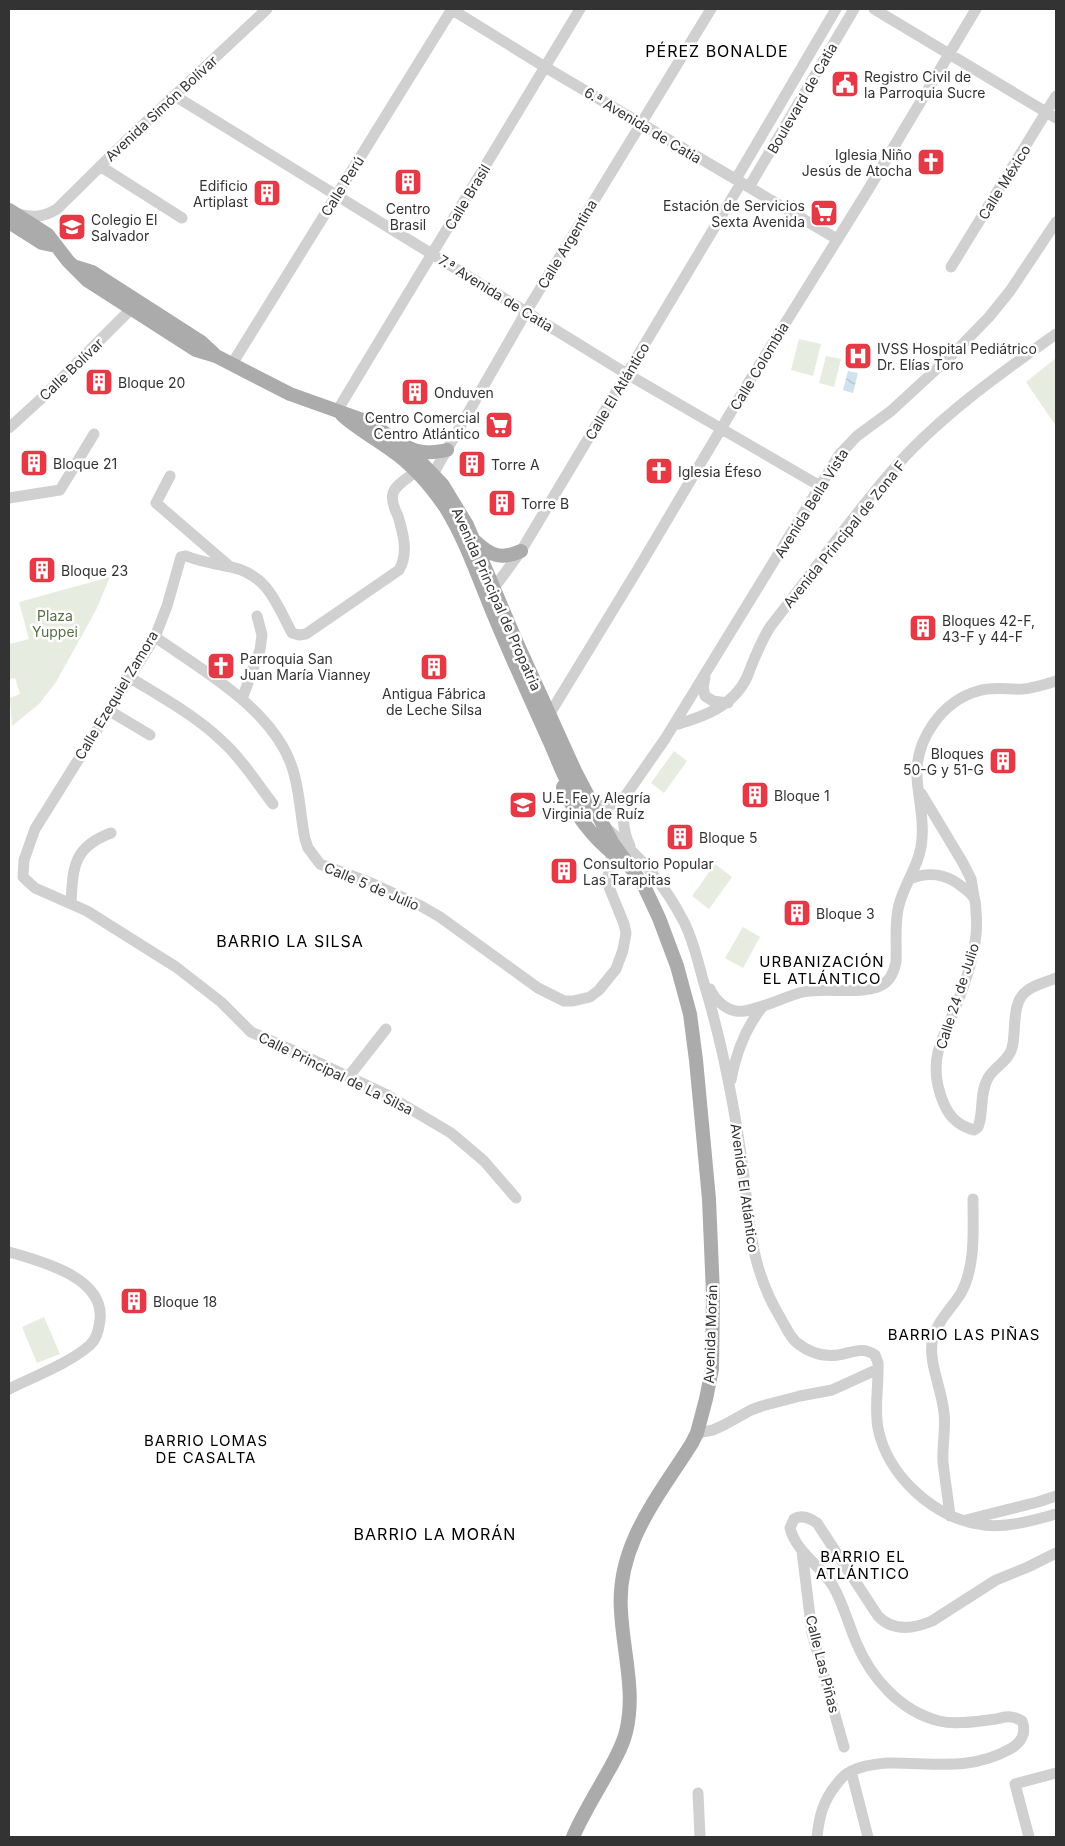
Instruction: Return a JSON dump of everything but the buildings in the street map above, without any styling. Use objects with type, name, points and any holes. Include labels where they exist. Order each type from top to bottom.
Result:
[{"type":"main road","name":"Avenida Principal de Propatria","points":[[11,215],[48,235],[68,261],[87,280],[196,350],[216,356],[290,394],[360,418],[413,454],[425,475]]},
{"type":"main road","name":"Avenida Principal de Propatria","points":[[11,215],[42,243],[56,246]]},
{"type":"main road","name":"Avenida Principal de Propatria","points":[[75,266],[92,272],[201,342],[216,356]]},
{"type":"main road","name":"Avenida Principal de Propatria","points":[[337,411],[355,427],[393,451],[450,496],[544,717],[592,806]]},
{"type":"main road","points":[[399,443],[412,450],[423,452],[433,453],[447,450]]},
{"type":"main road","name":"Avenida Principal de Propatria","points":[[463,527],[474,540],[489,590]]},
{"type":"main road","points":[[474,540],[485,550],[501,556],[509,556],[521,552]]},
{"type":"main road","name":"Avenida Principal de Propatria","points":[[544,717],[549,739]]},
{"type":"main road","points":[[549,739],[573,790],[586,805],[592,806]]},
{"type":"main road","name":"Avenida Morán","points":[[549,739],[549,755],[568,799],[592,834],[632,868]]},
{"type":"main road","points":[[568,799],[580,811],[604,826]]},
{"type":"main road","name":"Avenida Morán","points":[[573,1837],[622,1745],[628,1723],[631,1698],[620,1611],[623,1573],[626,1561],[645,1515],[697,1433],[712,1369],[713,1294],[709,1199],[690,1014],[677,966],[653,904],[632,868],[612,842],[592,806]]},
{"type":"street","name":"Avenida Simón Bolívar","points":[[11,215],[39,217],[57,209],[267,9]]},
{"type":"street","name":"6.ª Avenida de Catia","points":[[452,9],[545,67],[837,239]]},
{"type":"street","name":"Calle Perú","points":[[232,364],[452,9]]},
{"type":"street","name":"Calle Brasil","points":[[337,411],[580,9]]},
{"type":"street","name":"Calle Argentina","points":[[230,566],[247,572],[261,581],[270,590],[292,633],[299,636],[306,634],[399,570],[404,558],[404,544],[393,493],[397,488],[425,475],[447,450],[526,312],[711,9]]},
{"type":"street","name":"Boulevard de Catia","points":[[742,183],[786,95],[836,9]]},
{"type":"street","name":"Boulevard de Catia","points":[[742,183],[799,103],[854,9]]},
{"type":"street","points":[[874,9],[1051,115]]},
{"type":"street","name":"Calle Colombia","points":[[544,717],[643,561],[976,9]]},
{"type":"street","points":[[786,95],[799,103]]},
{"type":"street","name":"7.ª Avenida de Catia","points":[[175,96],[627,374],[820,486]]},
{"type":"street","name":"Calle México","points":[[951,267],[1051,115],[1056,96]]},
{"type":"street","points":[[100,166],[182,218]]},
{"type":"street","name":"Calle El Atlántico","points":[[489,590],[521,552],[742,183]]},
{"type":"street","name":"Avenida Simón Bolívar","points":[[48,235],[49,227],[57,209]]},
{"type":"street","name":"Avenida Bella Vista","points":[[592,806],[610,806],[626,795],[675,725],[707,669],[839,455],[856,436],[891,411],[954,353],[989,317],[1010,291],[1056,222]]},
{"type":"street","name":"Calle Bolívar","points":[[9,428],[43,397],[131,309]]},
{"type":"street","name":"Avenida Principal de Zona F","points":[[675,725],[690,721],[728,703],[738,693],[746,679],[758,648],[770,627],[890,472],[943,421],[1011,366],[1056,334]]},
{"type":"street","points":[[9,498],[60,490],[94,434]]},
{"type":"street","points":[[170,476],[156,503],[230,566]]},
{"type":"street","name":"Calle Ezequiel Zamora","points":[[23,877],[24,860],[35,829],[154,637],[167,606],[181,556],[215,565],[230,566]]},
{"type":"street","points":[[242,699],[260,650],[262,635],[257,616]]},
{"type":"street","name":"Calle 5 de Julio","points":[[154,637],[242,699],[260,716],[272,731],[292,766],[305,839],[308,848],[320,864],[366,881],[421,906],[440,917],[538,988],[564,1001],[580,1001],[590,997],[610,978],[619,962],[626,933],[608,882],[612,852]]},
{"type":"street","points":[[707,669],[703,686],[705,696],[713,701],[728,703]]},
{"type":"street","points":[[129,677],[191,717],[221,740],[241,760],[272,804]]},
{"type":"street","points":[[700,968],[713,996],[730,1009],[743,1011],[812,990],[870,989],[888,981],[895,969],[899,906],[918,859],[922,839],[917,769],[922,746],[932,726],[948,708],[967,695],[978,691],[1002,688],[1024,689],[1056,681]]},
{"type":"street","points":[[108,710],[150,735]]},
{"type":"street","name":"Calle 24 de Julio","points":[[918,787],[971,880],[977,917],[975,940],[967,974],[938,1052],[936,1068],[942,1098],[956,1123],[974,1130],[978,1127],[984,1086],[988,1077],[1006,1059],[1012,1049],[1019,1001],[1029,989],[1055,980]]},
{"type":"street","name":"Avenida Bella Vista","points":[[626,795],[623,822],[624,834],[631,848]]},
{"type":"street","name":"Avenida El Atlántico","points":[[604,826],[631,848],[655,875],[685,924],[716,1024],[730,1086],[743,1167],[752,1243],[770,1302],[794,1341],[807,1350],[828,1355],[837,1355],[856,1350],[868,1351],[875,1354],[878,1370]]},
{"type":"street","points":[[70,903],[72,882],[78,856],[94,840],[111,833]]},
{"type":"street","points":[[910,879],[923,875],[939,875],[957,883],[974,897]]},
{"type":"street","name":"Calle Principal de La Silsa","points":[[23,877],[35,888],[104,920],[183,972],[221,1002],[251,1032],[349,1076],[418,1112],[451,1133],[484,1161],[516,1198]]},
{"type":"street","points":[[730,1086],[740,1046],[756,1014],[764,1004]]},
{"type":"street","points":[[349,1076],[386,1029]]},
{"type":"street","points":[[950,1516],[943,1462],[944,1414],[931,1353],[933,1336],[939,1323],[961,1294],[966,1280],[974,1245],[973,1199]]},
{"type":"street","points":[[9,1252],[38,1261],[78,1278],[94,1295],[101,1317],[97,1335],[92,1343],[81,1352],[9,1389]]},
{"type":"street","points":[[697,1433],[713,1430],[762,1406],[832,1390],[878,1370],[878,1428],[891,1461],[914,1492],[924,1501],[950,1516],[986,1526],[1033,1520],[1056,1514]]},
{"type":"street","points":[[965,1521],[1056,1496]]},
{"type":"street","points":[[817,1837],[819,1820],[825,1799],[841,1779],[851,1771],[888,1763],[952,1765],[988,1758],[1016,1746],[1023,1735],[1023,1724],[1019,1719],[1011,1716],[972,1722],[951,1723],[938,1721],[900,1702],[869,1670],[855,1641],[835,1589],[828,1578],[795,1541],[790,1528],[794,1519],[798,1517],[811,1519],[817,1523],[878,1616],[884,1623],[900,1628],[922,1625],[932,1621],[996,1580],[1056,1553]]},
{"type":"street","name":"Calle Las Piñas","points":[[802,1551],[812,1633],[844,1747]]},
{"type":"street","points":[[851,1771],[868,1837]]},
{"type":"street","points":[[1029,1837],[1015,1784],[1056,1773]]},
{"type":"street","points":[[698,1793],[700,1837]]},
{"type":"green space","points":[[799,339],[821,344],[813,376],[791,370]]},
{"type":"green space","points":[[826,356],[841,359],[834,387],[819,383]]},
{"type":"green space","points":[[1056,358],[1056,426],[1026,382]]},
{"type":"green space","name":"Plaza Yuppei","points":[[110,577],[96,610],[56,682],[39,704],[12,726],[10,698],[20,694],[15,678],[9,679],[9,644],[29,639],[19,602]]},
{"type":"green space","points":[[674,751],[687,761],[664,793],[651,783]]},
{"type":"green space","points":[[715,864],[732,877],[709,909],[692,896]]},
{"type":"green space","points":[[743,927],[760,937],[743,968],[725,958]]},
{"type":"green space","points":[[44,1317],[60,1354],[37,1363],[22,1327]]},
{"type":"water","points":[[848,371],[858,373],[853,393],[843,390]]},
{"type":"place","name":"Registro Civil de la Parroquia Sucre","points":[[845,84]]},
{"type":"place","name":"Iglesia Niño Jesús de Atocha","points":[[931,162]]},
{"type":"place","name":"Centro Brasil","points":[[408,182]]},
{"type":"place","name":"Edificio Artiplast","points":[[267,193]]},
{"type":"place","name":"Estación de Servicios Sexta Avenida","points":[[824,213]]},
{"type":"place","name":"Colegio El Salvador","points":[[72,227]]},
{"type":"place","name":"IVSS Hospital Pediátrico Dr. Elías Toro","points":[[858,356]]},
{"type":"place","name":"Bloque 20","points":[[99,382]]},
{"type":"place","name":"Onduven","points":[[415,392]]},
{"type":"place","name":"Centro Comercial Centro Atlántico","points":[[499,425]]},
{"type":"place","name":"Bloque 21","points":[[34,463]]},
{"type":"place","name":"Torre A","points":[[472,464]]},
{"type":"place","name":"Iglesia Éfeso","points":[[659,471]]},
{"type":"place","name":"Torre B","points":[[502,503]]},
{"type":"place","name":"Bloque 23","points":[[42,570]]},
{"type":"place","name":"Bloques 42-F, 43-F y 44-F","points":[[923,628]]},
{"type":"place","name":"Parroquia San Juan María Vianney","points":[[221,666]]},
{"type":"place","name":"Antigua Fábrica de Leche Silsa","points":[[434,667]]},
{"type":"place","name":"Bloques 50-G y 51-G","points":[[1003,761]]},
{"type":"place","name":"Bloque 1","points":[[755,795]]},
{"type":"place","name":"U.E. Fe y Alegría Virginia de Ruíz","points":[[523,805]]},
{"type":"place","name":"Bloque 5","points":[[680,837]]},
{"type":"place","name":"Consultorio Popular Las Tarapitas","points":[[564,871]]},
{"type":"place","name":"Bloque 3","points":[[797,913]]},
{"type":"place","name":"Bloque 18","points":[[134,1301]]},
{"type":"district","name":"PÉREZ BONALDE","points":[[717,51]]},
{"type":"district","name":"BARRIO LA SILSA","points":[[290,941]]},
{"type":"district","name":"URBANIZACIÓN EL ATLÁNTICO","points":[[822,970]]},
{"type":"district","name":"BARRIO LAS PIÑAS","points":[[964,1334]]},
{"type":"district","name":"BARRIO LOMAS DE CASALTA","points":[[206,1448]]},
{"type":"district","name":"BARRIO LA MORÁN","points":[[435,1534]]},
{"type":"district","name":"BARRIO EL ATLÁNTICO","points":[[863,1564]]}]
